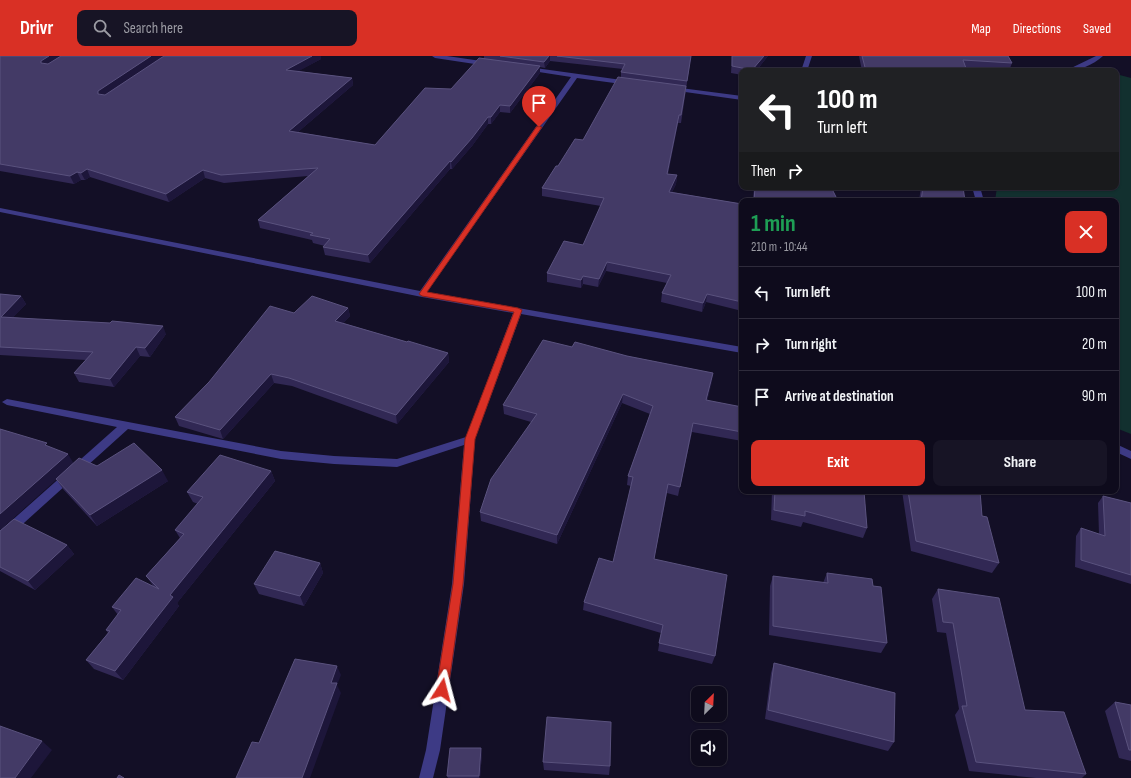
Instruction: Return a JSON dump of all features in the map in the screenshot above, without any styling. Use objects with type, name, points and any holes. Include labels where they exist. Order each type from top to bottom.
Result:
[{"type":"street","points":[[435,56],[497,65]]},
{"type":"street","points":[[805,68],[809,56]]},
{"type":"street","points":[[1076,68],[1100,56]]},
{"type":"street","points":[[520,68],[638,84]]},
{"type":"street","points":[[422,294],[575,76]]},
{"type":"street","points":[[670,88],[739,98]]},
{"type":"street","points":[[0,210],[422,294],[739,349]]},
{"type":"street","points":[[426,778],[433,750],[458,584],[470,439],[518,310]]},
{"type":"street","points":[[7,402],[281,455],[397,463],[470,439]]},
{"type":"street","points":[[0,538],[127,424]]},
{"type":"street","points":[[1119,449],[1131,455]]},
{"type":"green space","points":[[1119,75],[1131,78],[1131,434],[1119,429],[1119,198],[995,198],[997,190],[1119,190]]},
{"type":"building","points":[[0,56],[49,56],[41,61],[41,63],[48,64],[61,56],[151,56],[98,91],[98,94],[105,95],[164,56],[312,56],[286,70],[352,78],[289,131],[375,145],[425,88],[451,89],[479,58],[540,66],[510,106],[500,105],[491,117],[488,117],[472,138],[368,255],[323,247],[330,239],[310,235],[313,233],[258,220],[318,168],[221,175],[203,170],[166,194],[87,169],[81,173],[77,172],[70,176],[0,164]]},
{"type":"building","points":[[500,56],[549,56],[544,62]]},
{"type":"building","points":[[557,56],[691,56],[687,81],[621,72],[625,64]]},
{"type":"building","points":[[732,56],[764,56],[754,68],[732,66]]},
{"type":"building","points":[[862,56],[1008,56],[1012,63],[963,60],[966,68],[865,68]]},
{"type":"building","points":[[618,77],[686,86],[681,115],[679,115],[667,174],[677,175],[669,192],[739,204],[739,301],[707,294],[703,303],[662,293],[671,275],[607,262],[599,279],[583,276],[581,280],[547,273],[564,241],[583,245],[604,198],[542,188],[575,139],[583,140]]},
{"type":"building","points":[[755,190],[832,190],[836,198],[754,198]]},
{"type":"building","points":[[923,190],[963,190],[965,198],[921,198]]},
{"type":"building","points":[[0,294],[21,296],[1,317],[110,323],[112,321],[163,326],[145,348],[136,347],[110,379],[74,373],[93,352],[0,347]]},
{"type":"building","points":[[312,296],[348,308],[335,321],[448,353],[396,415],[289,378],[271,374],[220,430],[175,417],[209,382],[270,306],[294,313]]},
{"type":"building","points":[[543,340],[572,347],[575,342],[627,356],[713,373],[706,400],[739,406],[739,431],[693,423],[680,487],[668,484],[654,559],[727,575],[715,656],[659,643],[663,625],[584,602],[599,558],[613,562],[633,477],[628,476],[653,406],[623,394],[557,535],[480,512],[491,479],[537,414],[503,405]]},
{"type":"building","points":[[0,429],[47,443],[45,445],[68,454],[0,514]]},
{"type":"building","points":[[134,443],[162,470],[90,515],[56,479],[79,458],[97,466]]},
{"type":"building","points":[[220,455],[271,471],[170,595],[173,597],[115,671],[86,660],[110,631],[106,630],[121,610],[112,607],[136,578],[159,589],[146,576],[184,534],[175,530],[203,497],[187,492]]},
{"type":"building","points":[[775,494],[864,494],[867,528],[805,511],[805,516],[774,510]]},
{"type":"building","points":[[908,494],[980,494],[982,516],[987,517],[999,563],[916,541]]},
{"type":"building","points":[[1103,496],[1131,503],[1131,575],[1081,560],[1081,528],[1105,536]]},
{"type":"building","points":[[14,519],[67,545],[28,581],[0,567],[0,531]]},
{"type":"building","points":[[275,551],[320,563],[300,596],[254,584]]},
{"type":"building","points":[[827,573],[872,579],[873,586],[881,587],[887,643],[773,626],[773,576],[828,583]]},
{"type":"building","points":[[938,589],[999,598],[1025,710],[1064,712],[1086,774],[976,762],[962,706],[967,706],[953,623],[943,622]]},
{"type":"building","points":[[295,659],[337,666],[331,683],[337,683],[302,778],[236,778],[252,742],[259,743]]},
{"type":"building","points":[[774,663],[895,693],[894,742],[768,710]]},
{"type":"building","points":[[1115,702],[1131,705],[1131,750],[1129,750]]},
{"type":"building","points":[[547,717],[611,722],[610,766],[543,762]]},
{"type":"building","points":[[0,726],[42,741],[15,778],[0,778]]},
{"type":"building","points":[[450,748],[481,748],[479,776],[447,776]]},
{"type":"building","points":[[119,775],[124,778],[117,778]]},
{"type":"route","points":[[442,690],[458,584],[470,439],[518,310],[422,294],[539,127]]}]
